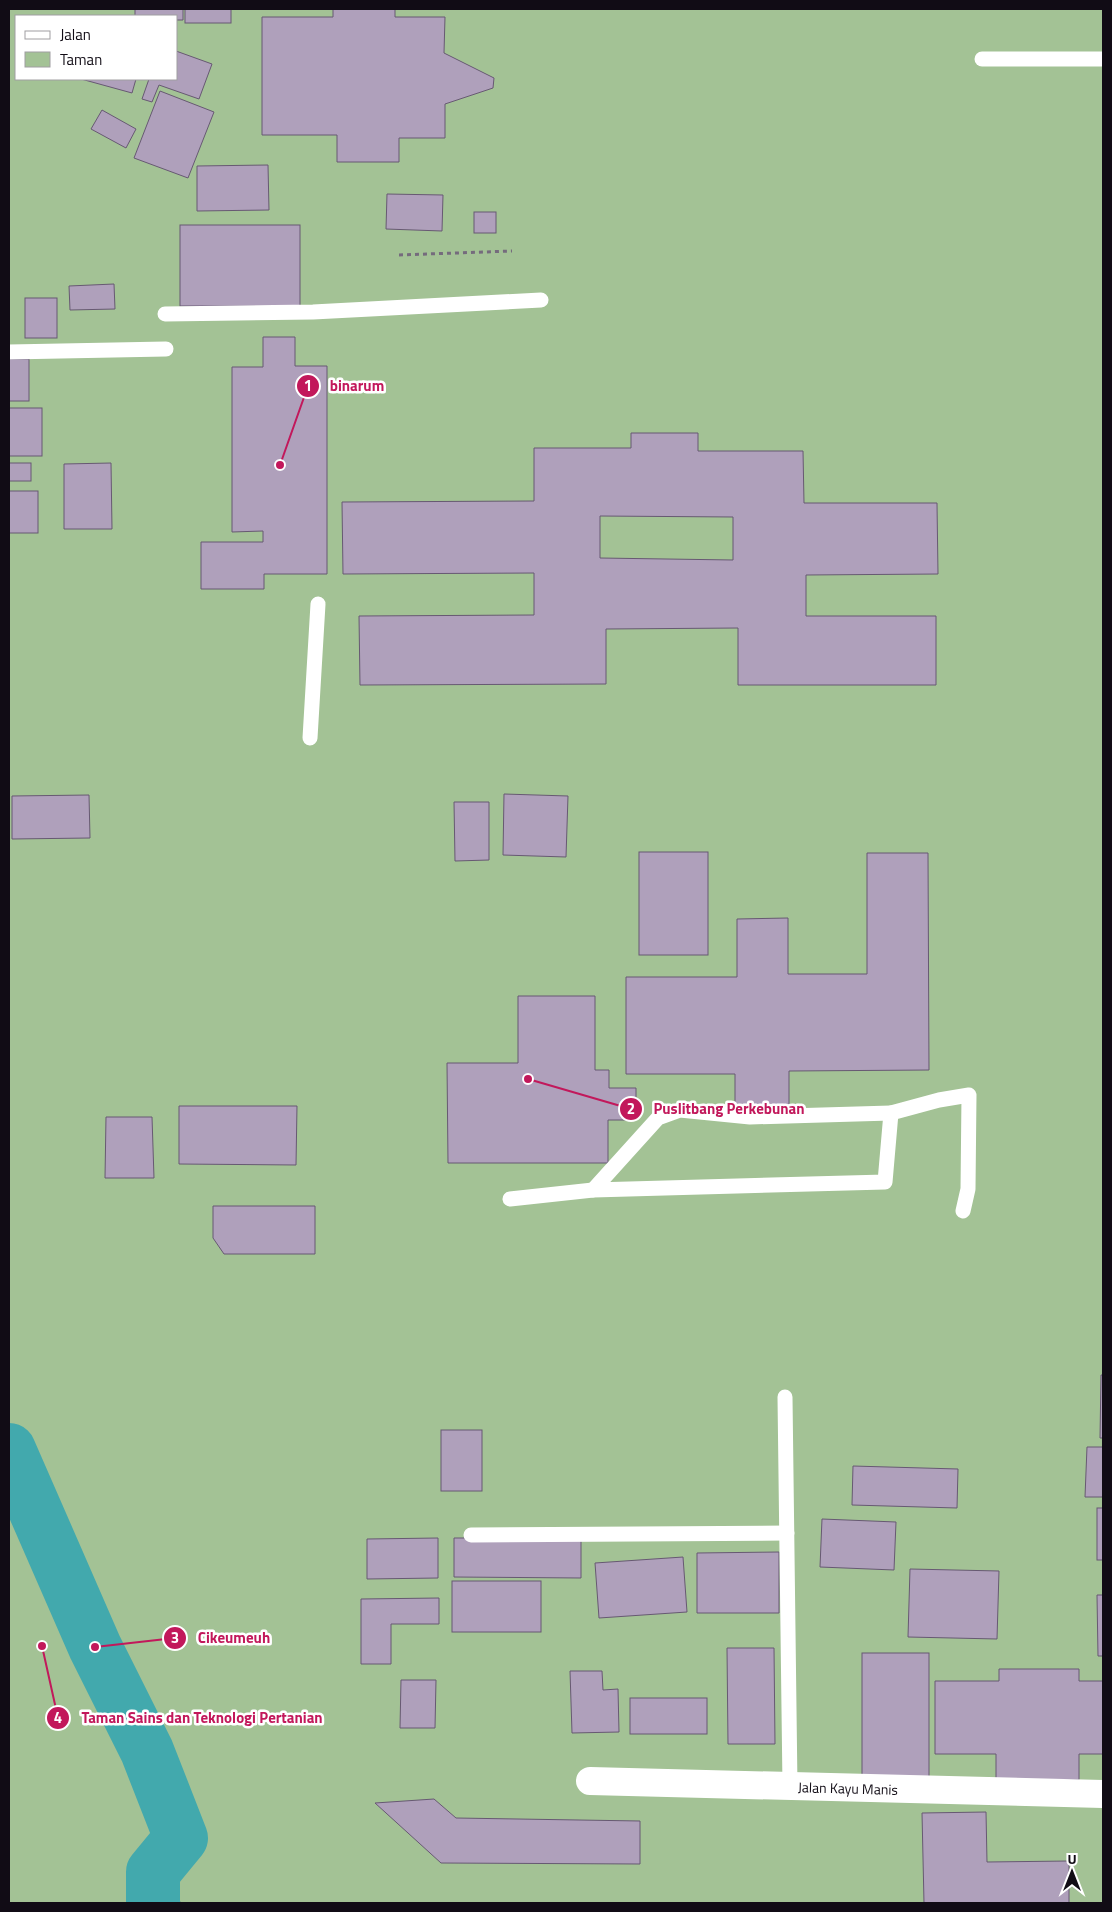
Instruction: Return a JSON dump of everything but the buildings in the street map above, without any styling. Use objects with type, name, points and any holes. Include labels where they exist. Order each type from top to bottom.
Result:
[{"type":"street","name":"Jalan Kayu Manis","points":[[590,1781],[1103,1794]]},
{"type":"lane","points":[[982,59],[1103,59]]},
{"type":"lane","points":[[165,314],[313,312],[542,300]]},
{"type":"lane","points":[[9,352],[166,349]]},
{"type":"lane","points":[[310,738],[318,604]]},
{"type":"lane","points":[[593,1190],[658,1118],[680,1110],[750,1117],[891,1114],[939,1100],[969,1096],[968,1189],[963,1211]]},
{"type":"lane","points":[[510,1199],[593,1190],[885,1182],[891,1114]]},
{"type":"lane","points":[[785,1396],[790,1787]]},
{"type":"lane","points":[[471,1535],[787,1533]]},
{"type":"path","points":[[399,255],[512,251]]},
{"type":"green space","points":[[9,9],[1103,9],[1103,1903],[9,1903]]},
{"type":"waterway","points":[[9,1450],[95,1647],[147,1751],[181,1838],[153,1872],[153,1903]]},
{"type":"waterway","points":[[153,1872],[176,1903]]},
{"type":"place","name":"binarum","points":[[280,465]]},
{"type":"place","name":"Puslitbang Perkebunan","points":[[528,1079]]},
{"type":"place","name":"Taman Sains dan Teknologi Pertanian","points":[[42,1646]]},
{"type":"place","name":"Cikeumeuh","points":[[95,1647]]}]
